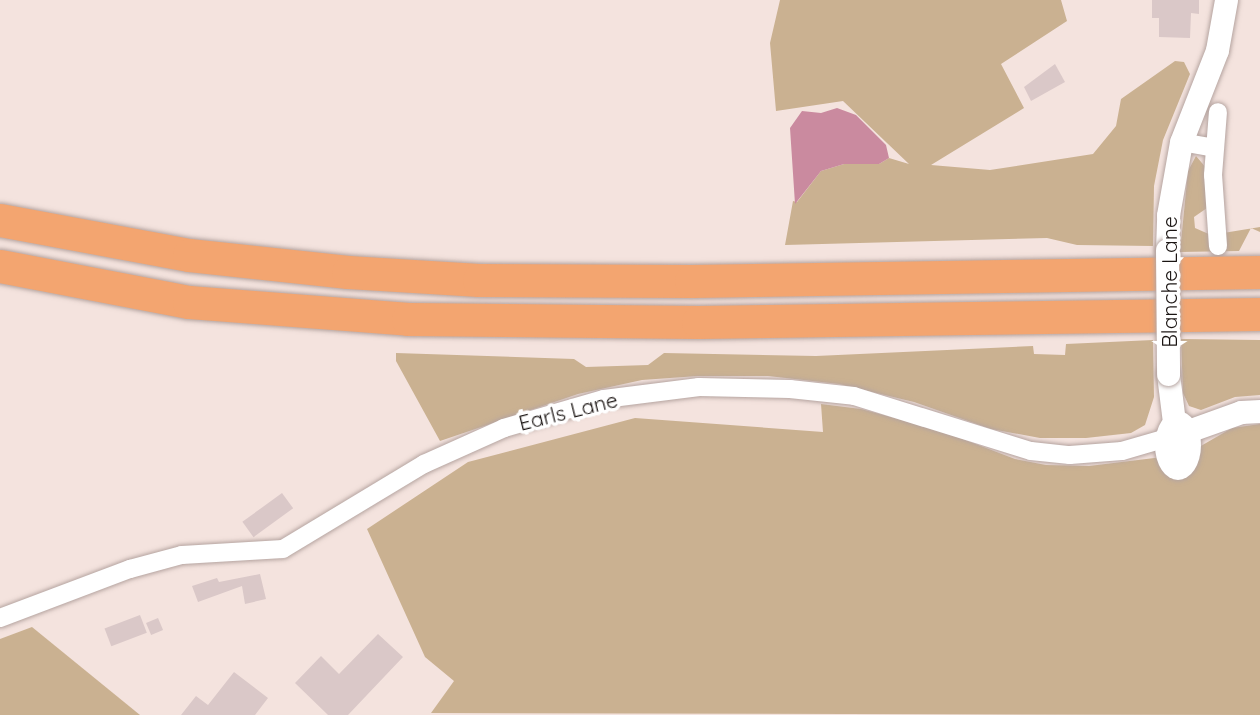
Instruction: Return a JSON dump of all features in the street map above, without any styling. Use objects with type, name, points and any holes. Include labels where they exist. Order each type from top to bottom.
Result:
[{"type":"highway","points":[[0,220],[189,255],[348,272],[479,279],[691,281],[1260,272]]},
{"type":"highway","points":[[0,266],[189,302],[408,319],[698,323],[1260,314]]},
{"type":"street","name":"Blanche Lane","points":[[1176,430],[1168,374],[1168,215],[1181,142],[1217,50],[1226,0]]},
{"type":"street","points":[[1218,112],[1214,148],[1218,246]]},
{"type":"street","points":[[1181,142],[1214,148]]},
{"type":"street","name":"Earls Lane","points":[[0,618],[130,569],[182,555],[283,549],[424,464],[504,428],[628,396],[699,387],[790,389],[854,396],[1031,451],[1070,454],[1122,450],[1176,430]]},
{"type":"street","points":[[1176,430],[1241,412],[1260,411]]},
{"type":"shaded area","points":[[780,0],[1061,0],[1067,21],[1001,64],[1024,108],[931,165],[990,170],[1093,154],[1116,126],[1121,99],[1175,61],[1184,62],[1190,74],[1163,140],[1154,186],[1153,246],[1077,245],[1047,238],[785,245],[793,201],[797,202],[821,171],[844,164],[879,164],[889,158],[909,164],[843,101],[776,111],[770,43]]},
{"type":"shaded area","points":[[837,108],[856,115],[886,145],[889,158],[879,164],[844,164],[821,171],[795,204],[790,128],[802,111],[821,113]]},
{"type":"shaded area","points":[[1196,156],[1207,169],[1207,208],[1194,217],[1195,228],[1211,235],[1251,229],[1239,251],[1180,252],[1188,171]]},
{"type":"shaded area","points":[[1181,339],[1260,340],[1260,395],[1235,397],[1201,410],[1189,406],[1183,393]]},
{"type":"shaded area","points":[[1153,340],[1154,397],[1145,425],[1131,433],[1086,438],[1040,438],[991,429],[914,402],[839,384],[768,376],[698,376],[642,380],[578,394],[440,441],[396,361],[396,353],[574,359],[586,367],[648,365],[664,353],[816,356],[1033,346],[1034,354],[1065,355],[1066,344]]},
{"type":"shaded area","points":[[821,404],[861,409],[939,430],[1015,459],[1046,465],[1089,466],[1187,454],[1232,428],[1260,424],[1260,715],[431,713],[454,681],[425,657],[367,529],[468,462],[635,418],[823,432]]},
{"type":"shaded area","points":[[32,627],[140,715],[0,715],[0,639]]},
{"type":"building","points":[[1152,0],[1199,0],[1199,14],[1191,13],[1190,38],[1159,37],[1159,18],[1152,18]]},
{"type":"building","points":[[1055,64],[1065,82],[1031,101],[1024,87]]},
{"type":"building","points":[[282,493],[293,508],[254,537],[242,522]]},
{"type":"building","points":[[260,574],[266,599],[245,604],[242,586],[198,602],[192,586],[217,578],[219,582]]},
{"type":"building","points":[[140,615],[147,633],[111,646],[105,629]]},
{"type":"building","points":[[158,618],[163,630],[151,635],[146,623]]},
{"type":"building","points":[[378,634],[403,657],[348,715],[328,715],[295,683],[321,656],[339,674]]},
{"type":"building","points":[[234,672],[268,698],[255,715],[181,715],[196,696],[208,705]]}]
